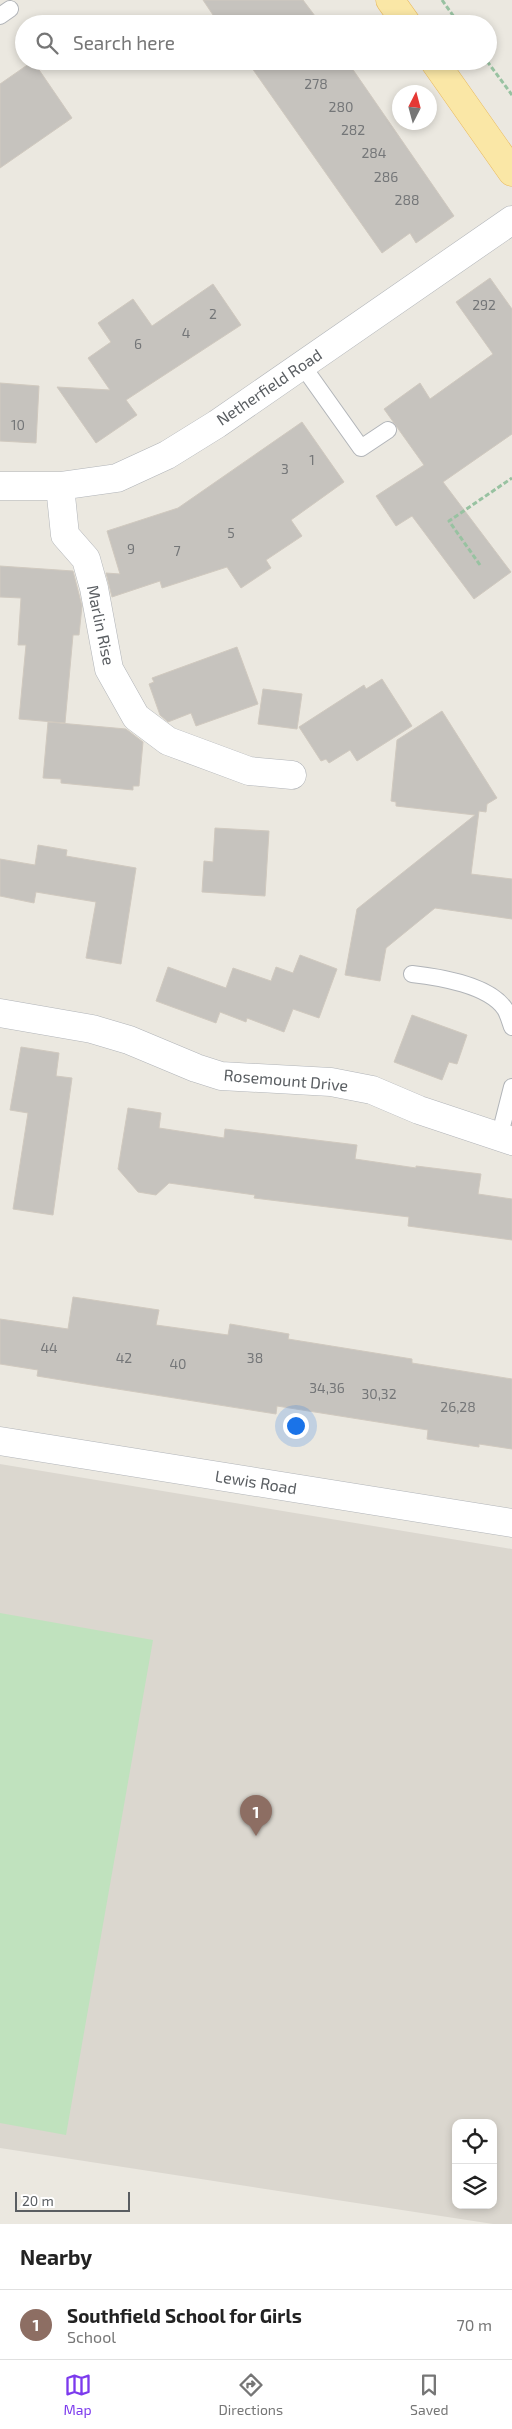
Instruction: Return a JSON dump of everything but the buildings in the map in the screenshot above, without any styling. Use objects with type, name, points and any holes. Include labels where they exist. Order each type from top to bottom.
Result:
[{"type":"main road","points":[[390,0],[401,15]]},
{"type":"main road","points":[[440,70],[512,172]]},
{"type":"street","name":"Netherfield Road","points":[[0,486],[60,486],[117,478],[167,455],[302,365],[512,220]]},
{"type":"street","name":"Marlin Rise","points":[[60,486],[66,535],[86,559],[94,588],[109,669],[136,717],[168,741],[249,771],[292,775]]},
{"type":"street","name":"Rosemount Drive","points":[[0,1012],[92,1028],[129,1040],[196,1068],[222,1076],[331,1082],[372,1090],[506,1140]]},
{"type":"street","name":"Lewis Road","points":[[0,1441],[512,1523]]},
{"type":"lane","points":[[302,365],[361,448],[388,430]]},
{"type":"lane","points":[[412,974],[460,983],[489,994],[504,1008],[512,1027]]},
{"type":"lane","points":[[506,1140],[512,1087]]},
{"type":"path","points":[[442,0],[453,15]]},
{"type":"path","points":[[494,70],[512,95]]},
{"type":"path","points":[[480,565],[449,521],[512,478]]},
{"type":"shaded area","points":[[0,1464],[512,1549],[512,2224],[493,2224],[0,2148]]},
{"type":"green space","points":[[0,1613],[153,1640],[66,2135],[0,2123]]},
{"type":"place","name":"Southfield School for Girls","points":[[256,1836]]}]
